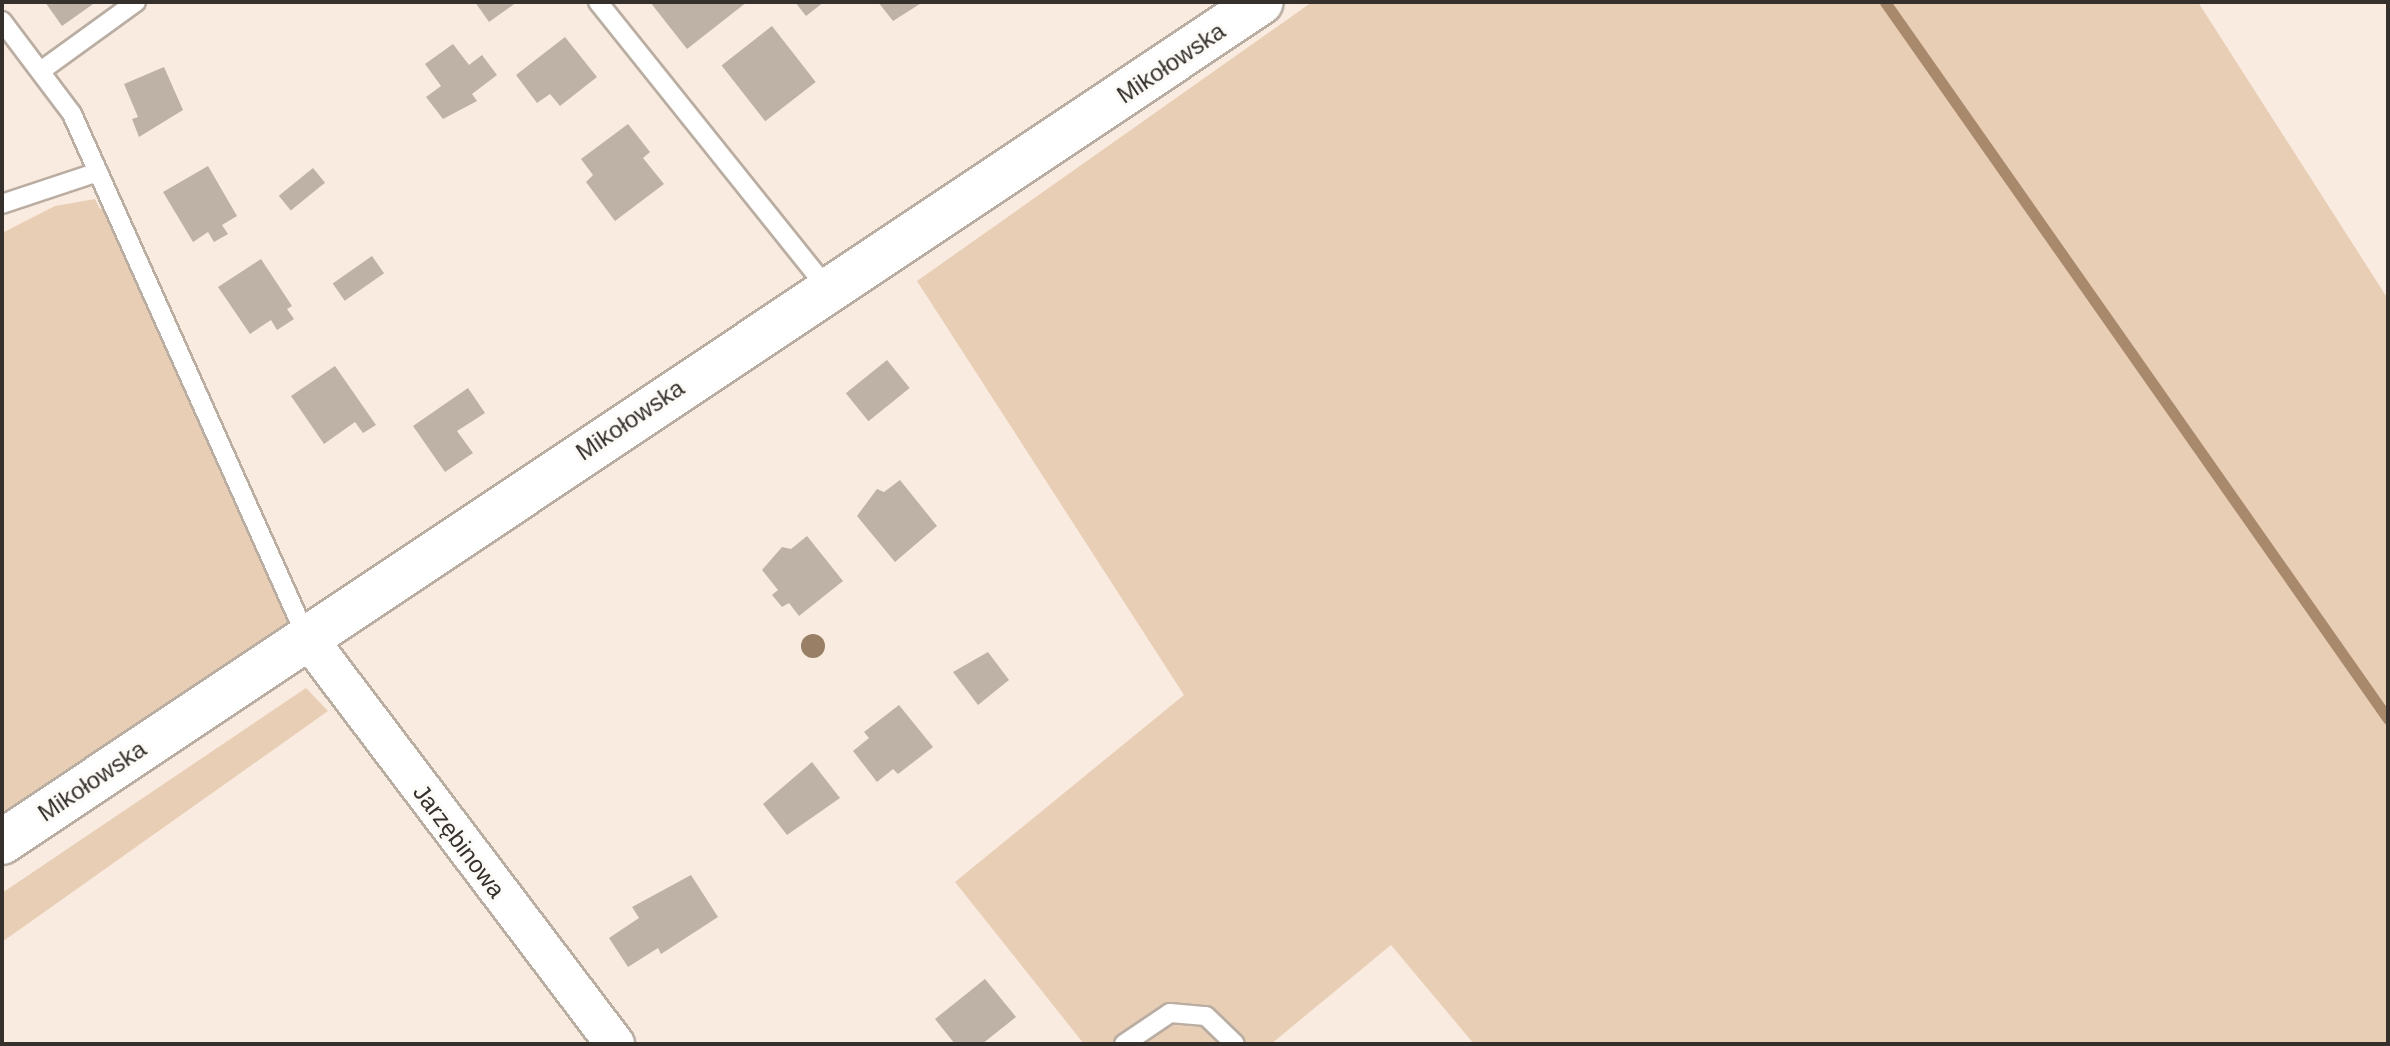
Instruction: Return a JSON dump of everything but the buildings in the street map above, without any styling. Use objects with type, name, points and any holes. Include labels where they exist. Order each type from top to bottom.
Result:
[{"type":"main road","name":"Mikołowska","points":[[2,842],[827,288],[1261,2]]},
{"type":"street","name":"Jarzębinowa","points":[[306,636],[615,1044]]},
{"type":"lane","points":[[42,70],[136,2]]},
{"type":"lane","points":[[598,2],[827,288]]},
{"type":"lane","points":[[2,21],[42,70],[72,114],[306,636]]},
{"type":"lane","points":[[2,204],[98,172]]},
{"type":"lane","points":[[1124,1044],[1170,1013],[1206,1016],[1235,1044]]},
{"type":"shaded area","points":[[1312,2],[2198,2],[2388,299],[2388,1044],[1474,1044],[1391,945],[1271,1044],[1084,1044],[955,882],[1184,695],[917,281]]},
{"type":"shaded area","points":[[120,198],[317,651],[2,844],[2,233],[55,206],[95,199],[100,209]]},
{"type":"shaded area","points":[[306,688],[328,711],[2,942],[2,893]]},
{"type":"waterway","points":[[1885,2],[2388,719]]}]
